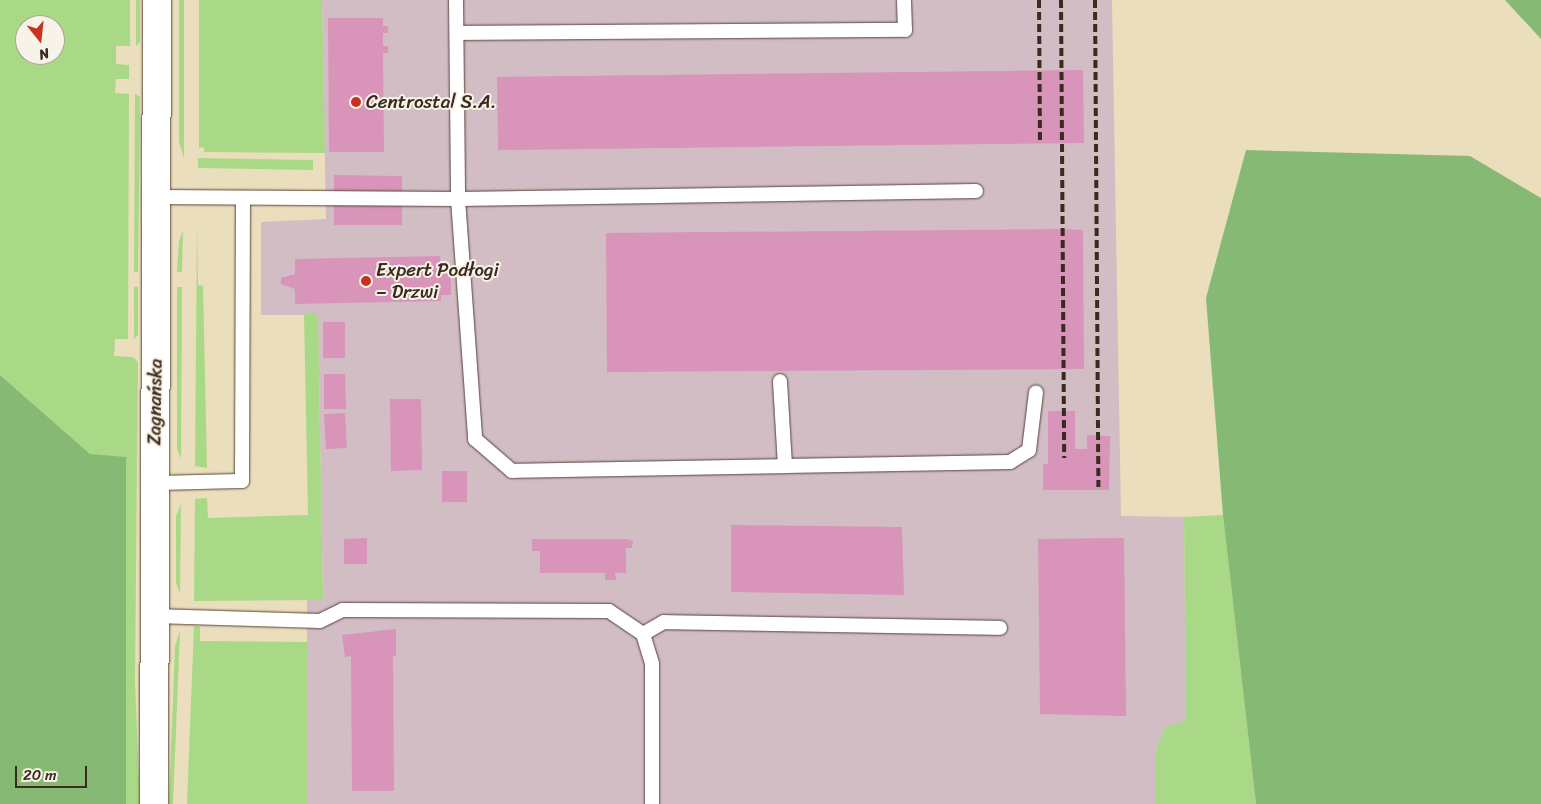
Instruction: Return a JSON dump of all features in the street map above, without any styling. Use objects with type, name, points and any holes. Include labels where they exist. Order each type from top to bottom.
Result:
[{"type":"street","name":"Zagnańska","points":[[154,804],[158,197],[157,0]]},
{"type":"lane","points":[[456,0],[458,199],[475,439],[512,471],[1010,462],[1029,450],[1036,392]]},
{"type":"lane","points":[[457,33],[905,30],[904,0]]},
{"type":"lane","points":[[158,197],[458,199],[976,191]]},
{"type":"lane","points":[[155,483],[242,481],[243,198]]},
{"type":"lane","points":[[780,381],[785,466]]},
{"type":"lane","points":[[154,616],[320,621],[343,610],[608,611],[643,634],[652,664],[652,804]]},
{"type":"lane","points":[[643,634],[664,622],[1000,628]]},
{"type":"shaded area","points":[[322,0],[1112,0],[1121,516],[1184,517],[1186,721],[1165,727],[1155,752],[1155,804],[307,804],[307,600],[323,600],[318,315],[261,315],[261,222],[326,219]]},
{"type":"green space","points":[[0,0],[130,0],[130,46],[116,46],[116,64],[129,65],[129,79],[116,79],[115,93],[129,94],[128,339],[115,339],[114,356],[133,357],[138,362],[135,681],[140,804],[126,804],[90,454],[0,375]]},
{"type":"green space","points":[[136,0],[140,0],[140,42],[136,46]]},
{"type":"green space","points":[[179,0],[184,0],[184,158],[179,142]]},
{"type":"green space","points":[[199,0],[322,0],[325,153],[204,152],[204,148],[199,147]]},
{"type":"green space","points":[[1505,0],[1541,0],[1541,39]]},
{"type":"green space","points":[[135,94],[140,97],[138,272],[134,272]]},
{"type":"green space","points":[[1246,150],[1470,156],[1541,198],[1541,804],[1256,804],[1223,515],[1206,298]]},
{"type":"green space","points":[[198,158],[313,160],[313,170],[198,168]]},
{"type":"green space","points":[[197,225],[198,285],[203,286],[207,468],[195,466]]},
{"type":"green space","points":[[183,231],[182,272],[177,272],[179,241]]},
{"type":"green space","points":[[134,287],[138,287],[138,335],[134,339]]},
{"type":"green space","points":[[177,287],[182,287],[181,459],[177,448]]},
{"type":"green space","points":[[304,314],[318,314],[323,600],[194,601],[195,499],[207,498],[208,518],[308,515]]},
{"type":"green space","points":[[0,375],[90,454],[126,457],[126,804],[0,804]]},
{"type":"green space","points":[[181,504],[180,594],[176,583],[176,516]]},
{"type":"green space","points":[[1223,515],[1256,804],[1155,804],[1155,752],[1165,727],[1186,720],[1184,517]]},
{"type":"green space","points":[[194,626],[200,627],[200,641],[307,642],[307,804],[187,804]]},
{"type":"green space","points":[[180,631],[173,804],[169,804],[175,646]]},
{"type":"building","name":"Centrostal S.A.","points":[[328,18],[383,18],[383,26],[388,26],[388,33],[383,33],[383,46],[388,46],[388,53],[383,53],[384,152],[329,152]]},
{"type":"building","points":[[1083,70],[1084,143],[498,150],[497,77]]},
{"type":"building","points":[[334,175],[402,176],[402,225],[334,225]]},
{"type":"building","points":[[1083,230],[1084,369],[607,372],[606,233]]},
{"type":"building","name":"Expert Podłogi – Drzwi","points":[[440,256],[441,271],[451,271],[451,295],[441,295],[441,301],[295,304],[295,289],[281,284],[281,278],[295,274],[295,259]]},
{"type":"building","points":[[323,322],[345,322],[345,358],[323,358]]},
{"type":"building","points":[[324,374],[345,374],[346,409],[324,409]]},
{"type":"building","points":[[390,399],[421,399],[422,470],[391,471]]},
{"type":"building","points":[[1048,411],[1075,411],[1075,449],[1087,449],[1087,435],[1110,436],[1109,490],[1043,490],[1043,464],[1048,464]]},
{"type":"building","points":[[345,413],[347,448],[326,449],[324,414]]},
{"type":"building","points":[[442,471],[467,471],[467,502],[442,502]]},
{"type":"building","points":[[731,525],[902,527],[904,595],[731,592]]},
{"type":"building","points":[[367,538],[367,564],[344,564],[344,539]]},
{"type":"building","points":[[1124,538],[1126,716],[1040,714],[1038,539]]},
{"type":"building","points":[[532,539],[626,539],[633,541],[632,548],[626,548],[626,573],[615,573],[616,580],[605,580],[605,573],[540,573],[540,551],[532,551]]},
{"type":"building","points":[[396,629],[396,656],[393,656],[394,791],[352,791],[351,656],[345,657],[342,635]]},
{"type":"railway","points":[[1039,0],[1040,143]]},
{"type":"railway","points":[[1061,0],[1064,458]]},
{"type":"railway","points":[[1095,0],[1098,487]]},
{"type":"place","name":"Centrostal S.A.","points":[[356,102]]},
{"type":"place","name":"Expert Podłogi – Drzwi","points":[[366,281]]}]
